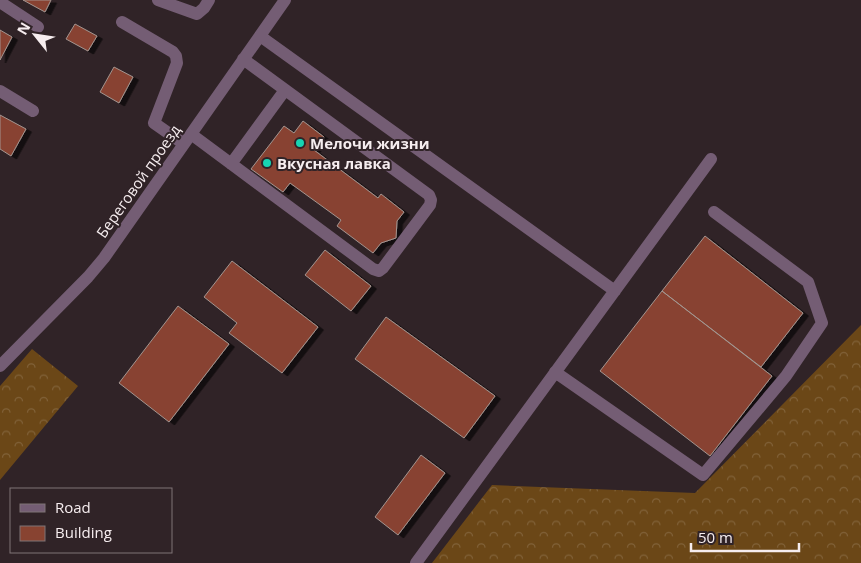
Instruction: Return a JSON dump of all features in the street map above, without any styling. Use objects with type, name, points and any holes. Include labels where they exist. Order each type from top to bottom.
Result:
[{"type":"street","points":[[158,0],[197,14],[209,0]]},
{"type":"street","name":"Береговой проезд","points":[[0,366],[88,277],[104,258],[285,0]]},
{"type":"street","points":[[0,2],[38,27]]},
{"type":"street","points":[[122,22],[173,52],[176,56],[177,63],[154,123],[231,164],[379,271],[430,205],[429,195],[243,59]]},
{"type":"street","points":[[260,36],[615,291]]},
{"type":"street","points":[[231,164],[285,90]]},
{"type":"street","points":[[0,91],[33,111]]},
{"type":"street","points":[[416,563],[711,159]]},
{"type":"street","points":[[556,372],[704,475],[786,376],[822,323],[808,282],[714,212]]},
{"type":"green space","points":[[861,325],[861,563],[432,563],[492,485],[695,493]]},
{"type":"green space","points":[[32,349],[78,386],[0,480],[0,386]]},
{"type":"building","points":[[23,0],[51,0],[45,12]]},
{"type":"building","points":[[75,24],[97,36],[88,51],[66,39]]},
{"type":"building","points":[[0,30],[12,37],[0,60]]},
{"type":"building","points":[[114,67],[133,77],[119,103],[100,92]]},
{"type":"building","points":[[0,115],[26,129],[11,156],[0,149]]},
{"type":"building","points":[[303,121],[324,137],[314,150],[378,198],[381,194],[404,212],[397,221],[396,238],[381,243],[373,253],[337,226],[341,220],[290,183],[283,192],[251,169],[284,126],[294,133]]},
{"type":"building","points":[[705,236],[803,313],[761,367],[662,291]]},
{"type":"building","points":[[325,250],[371,286],[351,311],[305,275]]},
{"type":"building","points":[[232,261],[318,327],[282,373],[229,333],[237,323],[204,297]]},
{"type":"building","points":[[662,291],[772,376],[710,456],[600,371]]},
{"type":"building","points":[[178,306],[229,344],[169,422],[119,383]]},
{"type":"building","points":[[386,317],[495,396],[464,438],[355,359]]},
{"type":"building","points":[[421,455],[445,473],[398,535],[375,517]]},
{"type":"place","name":"Мелочи жизни","points":[[300,143]]},
{"type":"place","name":"Вкусная лавка","points":[[267,163]]}]
